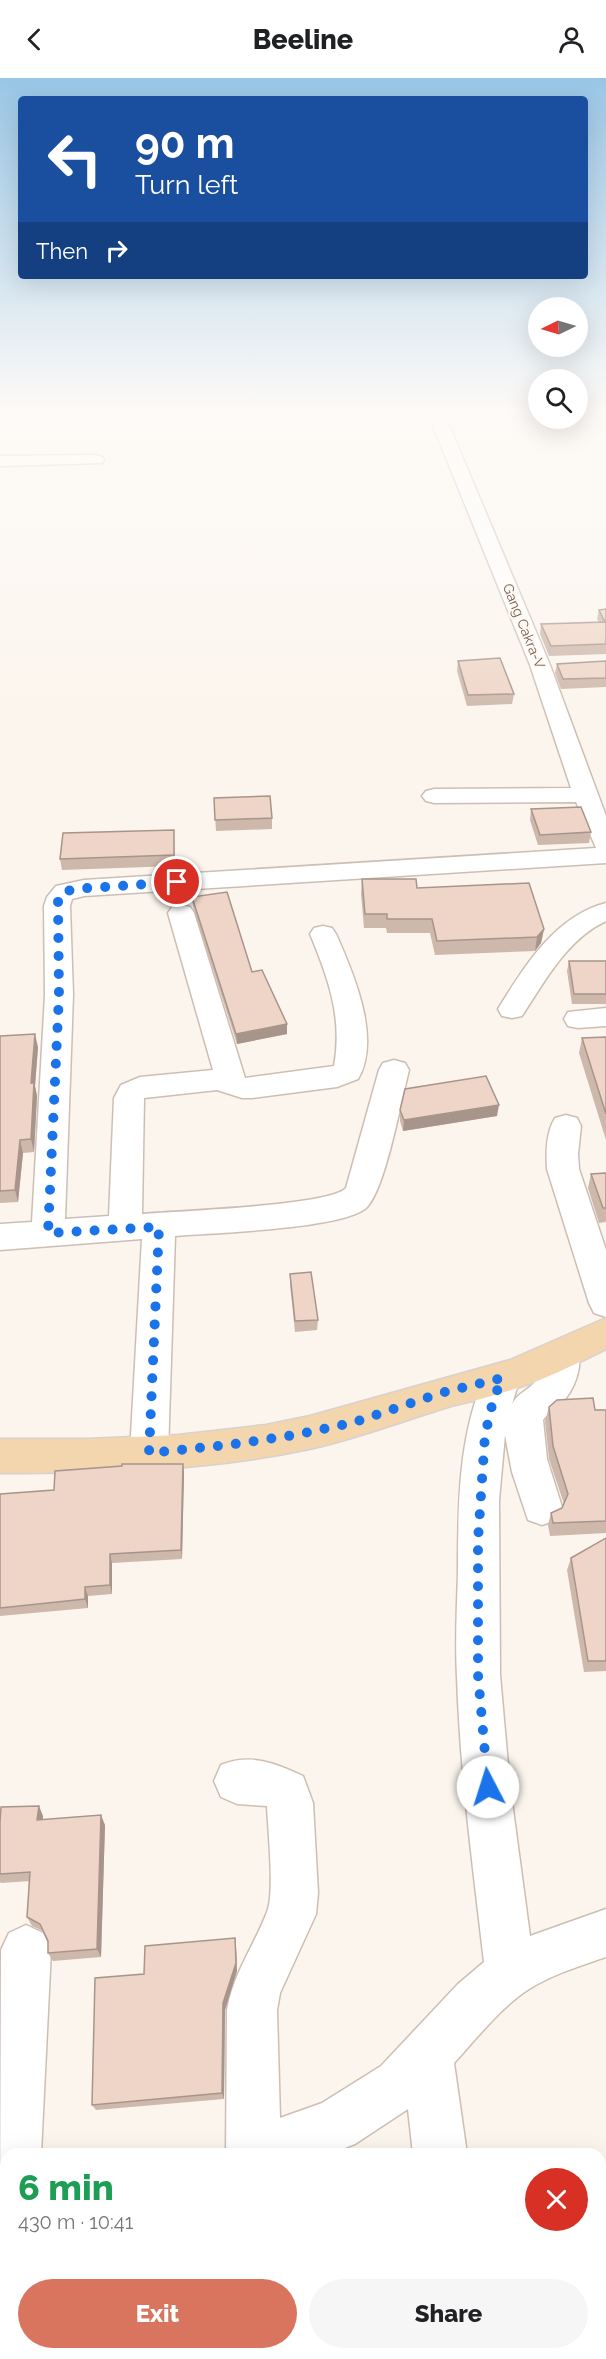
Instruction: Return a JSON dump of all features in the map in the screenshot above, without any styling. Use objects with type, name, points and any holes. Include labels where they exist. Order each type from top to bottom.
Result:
[{"type":"main road","points":[[0,1456],[149,1453],[276,1439],[352,1423],[441,1393],[502,1378],[563,1355],[606,1332]]},
{"type":"street","name":"Gang Cakra-V","points":[[480,517],[523,624],[551,664],[585,795],[606,845]]},
{"type":"street","points":[[434,796],[585,795]]},
{"type":"street","points":[[48,1233],[59,995],[57,906],[62,893],[84,888],[606,855]]},
{"type":"street","points":[[512,1010],[573,929],[591,917],[606,912]]},
{"type":"street","points":[[181,913],[232,1084]]},
{"type":"street","points":[[149,1453],[142,1228],[129,1098],[132,1092],[140,1087],[219,1080],[252,1089],[338,1077],[347,1072],[350,1060],[351,1012],[346,986],[324,934]]},
{"type":"street","points":[[578,1019],[606,1017]]},
{"type":"street","points":[[0,1237],[142,1228],[286,1215],[344,1206],[356,1199],[362,1189],[394,1070]]},
{"type":"street","points":[[566,1126],[562,1154],[563,1169],[606,1303]]},
{"type":"street","points":[[542,1507],[525,1444],[525,1418],[530,1407],[555,1385],[560,1376],[563,1355]]},
{"type":"street","points":[[502,1378],[493,1401],[485,1435],[481,1481],[478,1540],[478,1675],[492,1832],[510,1972]]},
{"type":"street","points":[[237,1781],[271,1784],[286,1792],[290,1803],[294,1893],[292,1914],[255,1990],[252,2010],[254,2148]]},
{"type":"street","points":[[271,2148],[336,2125],[399,2084],[476,2002],[510,1972],[545,1954],[606,1933]]},
{"type":"street","points":[[14,2148],[26,1950]]},
{"type":"street","points":[[427,2054],[439,2148]]},
{"type":"building","points":[[606,609],[606,644],[551,646],[541,624],[605,622],[599,610]]},
{"type":"building","points":[[500,658],[514,694],[468,695],[458,661]]},
{"type":"building","points":[[606,661],[606,678],[563,679],[557,664]]},
{"type":"building","points":[[270,796],[272,818],[215,820],[214,798]]},
{"type":"building","points":[[581,807],[591,832],[540,835],[531,809]]},
{"type":"building","points":[[174,830],[174,855],[60,859],[63,833]]},
{"type":"building","points":[[362,879],[416,879],[417,888],[529,883],[544,929],[537,937],[437,941],[432,919],[387,919],[387,914],[365,914]]},
{"type":"building","points":[[227,892],[252,972],[262,970],[287,1024],[236,1034],[192,897]]},
{"type":"building","points":[[569,961],[606,961],[606,994],[574,994]]},
{"type":"building","points":[[35,1034],[31,1083],[34,1083],[31,1139],[20,1140],[15,1190],[0,1191],[0,1036]]},
{"type":"building","points":[[606,1037],[606,1114],[582,1038]]},
{"type":"building","points":[[486,1076],[499,1105],[404,1120],[400,1110],[405,1089]]},
{"type":"building","points":[[606,1173],[606,1208],[603,1208],[591,1174]]},
{"type":"building","points":[[311,1272],[318,1320],[295,1321],[290,1274]]},
{"type":"building","points":[[593,1398],[595,1410],[606,1410],[606,1521],[553,1523],[551,1513],[562,1508],[568,1494],[553,1446],[549,1407],[557,1400]]},
{"type":"building","points":[[122,1464],[183,1464],[181,1550],[110,1554],[110,1585],[85,1587],[85,1599],[0,1608],[0,1494],[54,1490],[55,1471],[122,1466]]},
{"type":"building","points":[[606,1538],[606,1661],[588,1661],[571,1558]]},
{"type":"building","points":[[39,1806],[37,1820],[101,1815],[97,1949],[48,1953],[48,1941],[40,1924],[27,1917],[30,1872],[0,1874],[1,1807]]},
{"type":"building","points":[[235,1938],[236,1963],[223,2003],[222,2093],[92,2105],[95,1978],[144,1974],[145,1946]]},
{"type":"route","points":[[177,882],[67,890],[58,899],[59,995],[48,1233],[159,1227],[149,1453],[276,1439],[352,1423],[441,1393],[502,1378],[493,1401],[485,1435],[478,1540],[478,1675],[488,1787]]}]
